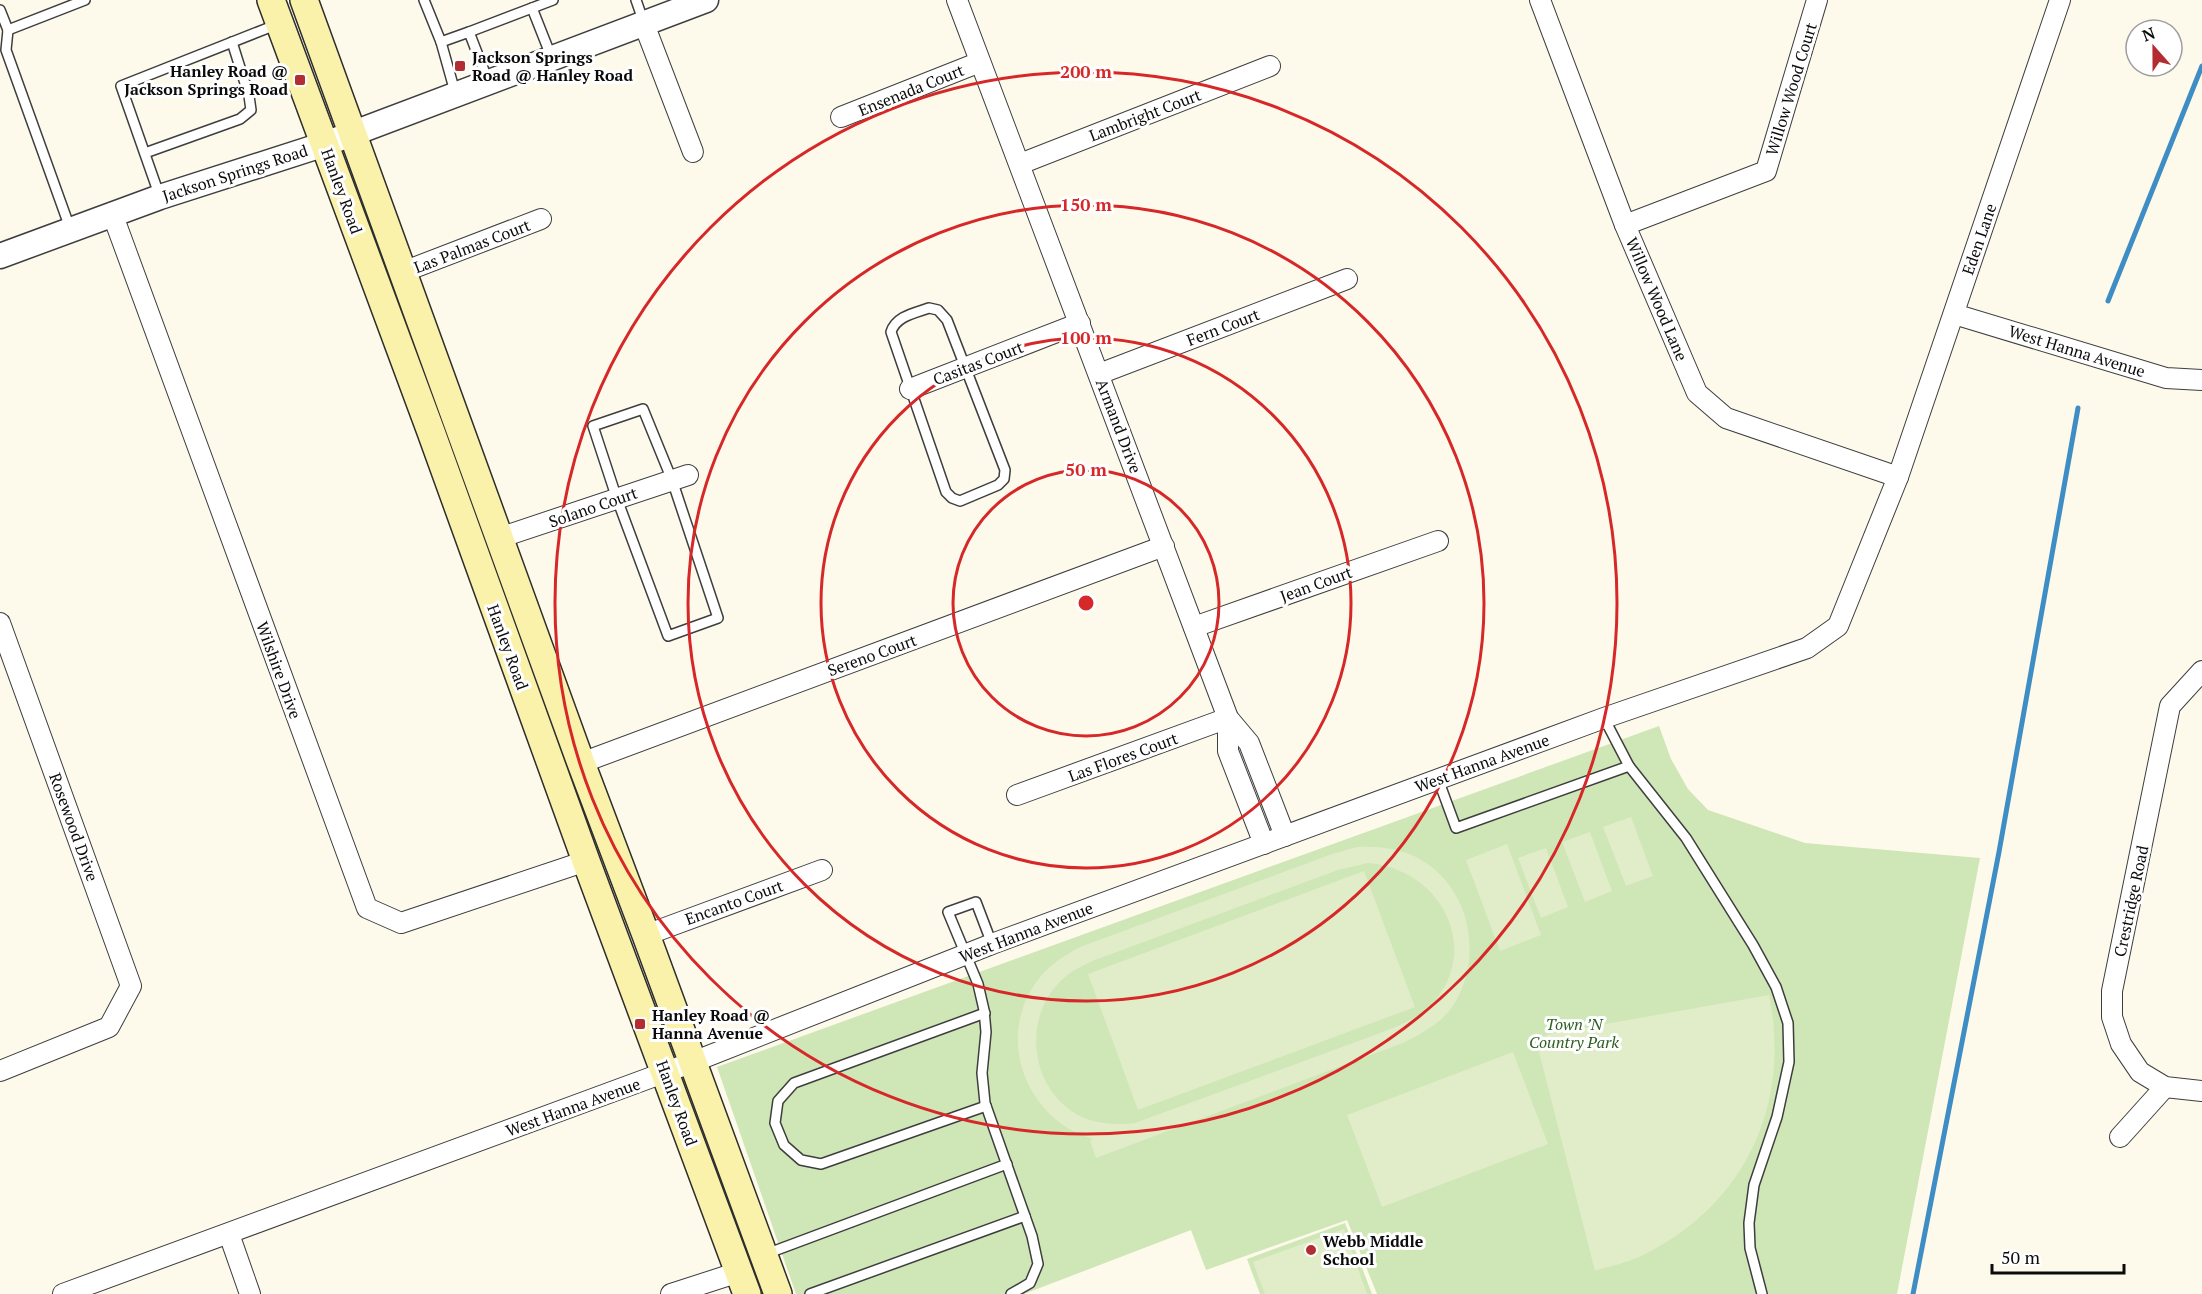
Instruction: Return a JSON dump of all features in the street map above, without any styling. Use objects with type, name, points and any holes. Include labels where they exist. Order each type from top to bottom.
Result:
[{"type":"main road","name":"Hanley Road","points":[[304,0],[581,763],[778,1294]]},
{"type":"main road","name":"Hanley Road","points":[[275,12],[743,1283]]},
{"type":"main road","points":[[448,479],[476,520],[499,538],[487,588]]},
{"type":"street","name":"Armand Drive","points":[[957,0],[1228,718],[1249,743],[1285,836]]},
{"type":"street","name":"Willow Wood Lane","points":[[1540,0],[1625,225],[1697,393],[1726,418],[1898,477]]},
{"type":"street","name":"Willow Wood Court","points":[[1625,225],[1766,171],[1817,0]]},
{"type":"street","name":"Eden Lane","points":[[1898,477],[2060,0]]},
{"type":"street","name":"Jackson Springs Road","points":[[0,256],[160,196],[325,144],[644,24],[691,3]]},
{"type":"street","points":[[644,24],[693,152]]},
{"type":"street","name":"Ensenada Court","points":[[841,117],[980,62]]},
{"type":"street","name":"Lambright Court","points":[[1020,164],[1270,66]]},
{"type":"street","name":"Wilshire Drive","points":[[112,213],[367,908],[401,922],[586,861]]},
{"type":"street","name":"Las Palmas Court","points":[[403,272],[542,219]]},
{"type":"street","name":"Fern Court","points":[[1099,374],[1347,279]]},
{"type":"street","name":"West Hanna Avenue","points":[[1954,314],[2166,378],[2202,380]]},
{"type":"street","name":"Casitas Court","points":[[910,388],[1080,323]]},
{"type":"street","name":"West Hanna Avenue","points":[[63,1294],[693,1062],[992,944],[1604,718],[1807,648],[1839,626],[1898,477]]},
{"type":"street","name":"Solano Court","points":[[499,538],[680,478]]},
{"type":"street","name":"Jean Court","points":[[1194,627],[1438,541]]},
{"type":"street","name":"Sereno Court","points":[[581,763],[1164,546]]},
{"type":"street","name":"Rosewood Drive","points":[[0,623],[131,986],[109,1027],[0,1071]]},
{"type":"street","name":"Crestridge Road","points":[[2202,671],[2170,706],[2112,991],[2112,1017],[2121,1044],[2140,1072],[2165,1087],[2202,1091]]},
{"type":"street","name":"Armand Drive","points":[[1228,718],[1228,751],[1264,844]]},
{"type":"street","name":"Las Flores Court","points":[[1017,795],[1228,718]]},
{"type":"street","name":"Encanto Court","points":[[646,935],[822,870]]},
{"type":"street","points":[[2120,1137],[2165,1087]]},
{"type":"street","points":[[229,1234],[250,1294]]},
{"type":"street","points":[[671,1294],[743,1283]]},
{"type":"lane","points":[[8,30],[85,0]]},
{"type":"lane","points":[[424,0],[441,42],[456,94]]},
{"type":"lane","points":[[441,42],[553,0]]},
{"type":"lane","points":[[636,0],[644,24]]},
{"type":"lane","points":[[532,8],[552,58]]},
{"type":"lane","points":[[0,10],[8,30],[6,50],[70,228]]},
{"type":"lane","points":[[160,196],[122,86],[232,42],[275,12]]},
{"type":"lane","points":[[469,32],[489,82]]},
{"type":"lane","points":[[145,153],[240,119],[251,110],[249,96],[232,42]]},
{"type":"lane","points":[[929,308],[938,310],[947,320],[966,368],[1005,470],[1004,479],[998,485],[960,501],[952,498],[946,492],[891,332],[893,325],[899,320],[929,308]]},
{"type":"lane","points":[[644,409],[680,478],[718,618],[668,636],[617,499],[593,426],[644,409]]},
{"type":"lane","points":[[1604,718],[1629,766],[1686,838],[1753,945],[1776,987],[1788,1023],[1789,1062],[1777,1117],[1754,1185],[1749,1223],[1750,1248],[1762,1294]]},
{"type":"lane","points":[[1438,779],[1456,828],[1629,766]]},
{"type":"lane","points":[[992,944],[976,902],[948,912],[978,984],[985,1013],[986,1032],[982,1073],[986,1106],[1025,1216],[1038,1264],[1030,1283],[1011,1294]]},
{"type":"lane","points":[[985,1013],[794,1083],[778,1101],[774,1123],[784,1145],[801,1160],[821,1164],[986,1106]]},
{"type":"lane","points":[[764,1254],[1007,1164]]},
{"type":"lane","points":[[810,1294],[1025,1216]]},
{"type":"green space","name":"Town ’N Country Park","points":[[1659,726],[1671,759],[1688,789],[1708,810],[1805,843],[1980,858],[1897,1294],[1377,1294],[1347,1220],[1206,1270],[1191,1230],[1024,1294],[796,1294],[717,1067]]},
{"type":"green space","points":[[1631,817],[1653,876],[1626,886],[1603,827]]},
{"type":"green space","points":[[1590,832],[1612,891],[1585,902],[1562,842]]},
{"type":"green space","points":[[1507,844],[1541,935],[1500,951],[1466,860]]},
{"type":"green space","points":[[1357,847],[1380,847],[1395,850],[1416,857],[1434,869],[1448,884],[1459,901],[1466,920],[1469,961],[1456,1001],[1446,1015],[1433,1026],[1403,1043],[1096,1158],[1090,1141],[1093,1139],[1071,1130],[1053,1117],[1038,1100],[1027,1080],[1020,1059],[1018,1037],[1021,1014],[1030,992],[1045,971],[1080,947],[1332,854]],"holes":[[[1368,863],[1392,868],[1413,878],[1431,892],[1444,910],[1452,930],[1454,952],[1450,975],[1438,997],[1419,1015],[1380,1033],[1135,1123],[1107,1123],[1086,1119],[1064,1105],[1051,1090],[1042,1074],[1037,1056],[1036,1037],[1039,1018],[1046,1001],[1057,985],[1074,970],[1095,960],[1338,870]]]},
{"type":"green space","points":[[1546,848],[1568,907],[1541,918],[1518,858]]},
{"type":"green space","points":[[1364,871],[1415,1007],[1138,1110],[1088,974]]},
{"type":"green space","points":[[1769,995],[1774,1036],[1773,1076],[1765,1114],[1752,1150],[1732,1182],[1706,1211],[1675,1236],[1639,1257],[1595,1271],[1539,1052],[1541,1038],[1549,1034]]},
{"type":"green space","points":[[1513,1052],[1548,1144],[1382,1207],[1347,1115]]},
{"type":"green space","points":[[1345,1223],[1372,1294],[1260,1294],[1247,1259]]},
{"type":"green space","points":[[1344,1229],[1367,1294],[1265,1294],[1253,1262]]},
{"type":"waterway","points":[[2108,301],[2202,66]]},
{"type":"waterway","points":[[1913,1294],[1999,852],[2078,408]]},
{"type":"place","name":"Jackson Springs Road @ Hanley Road","points":[[460,66]]},
{"type":"place","name":"Hanley Road @ Jackson Springs Road","points":[[300,80]]},
{"type":"place","name":"Hanley Road @ Hanna Avenue","points":[[640,1024]]},
{"type":"place","name":"Webb Middle School","points":[[1311,1250]]}]
